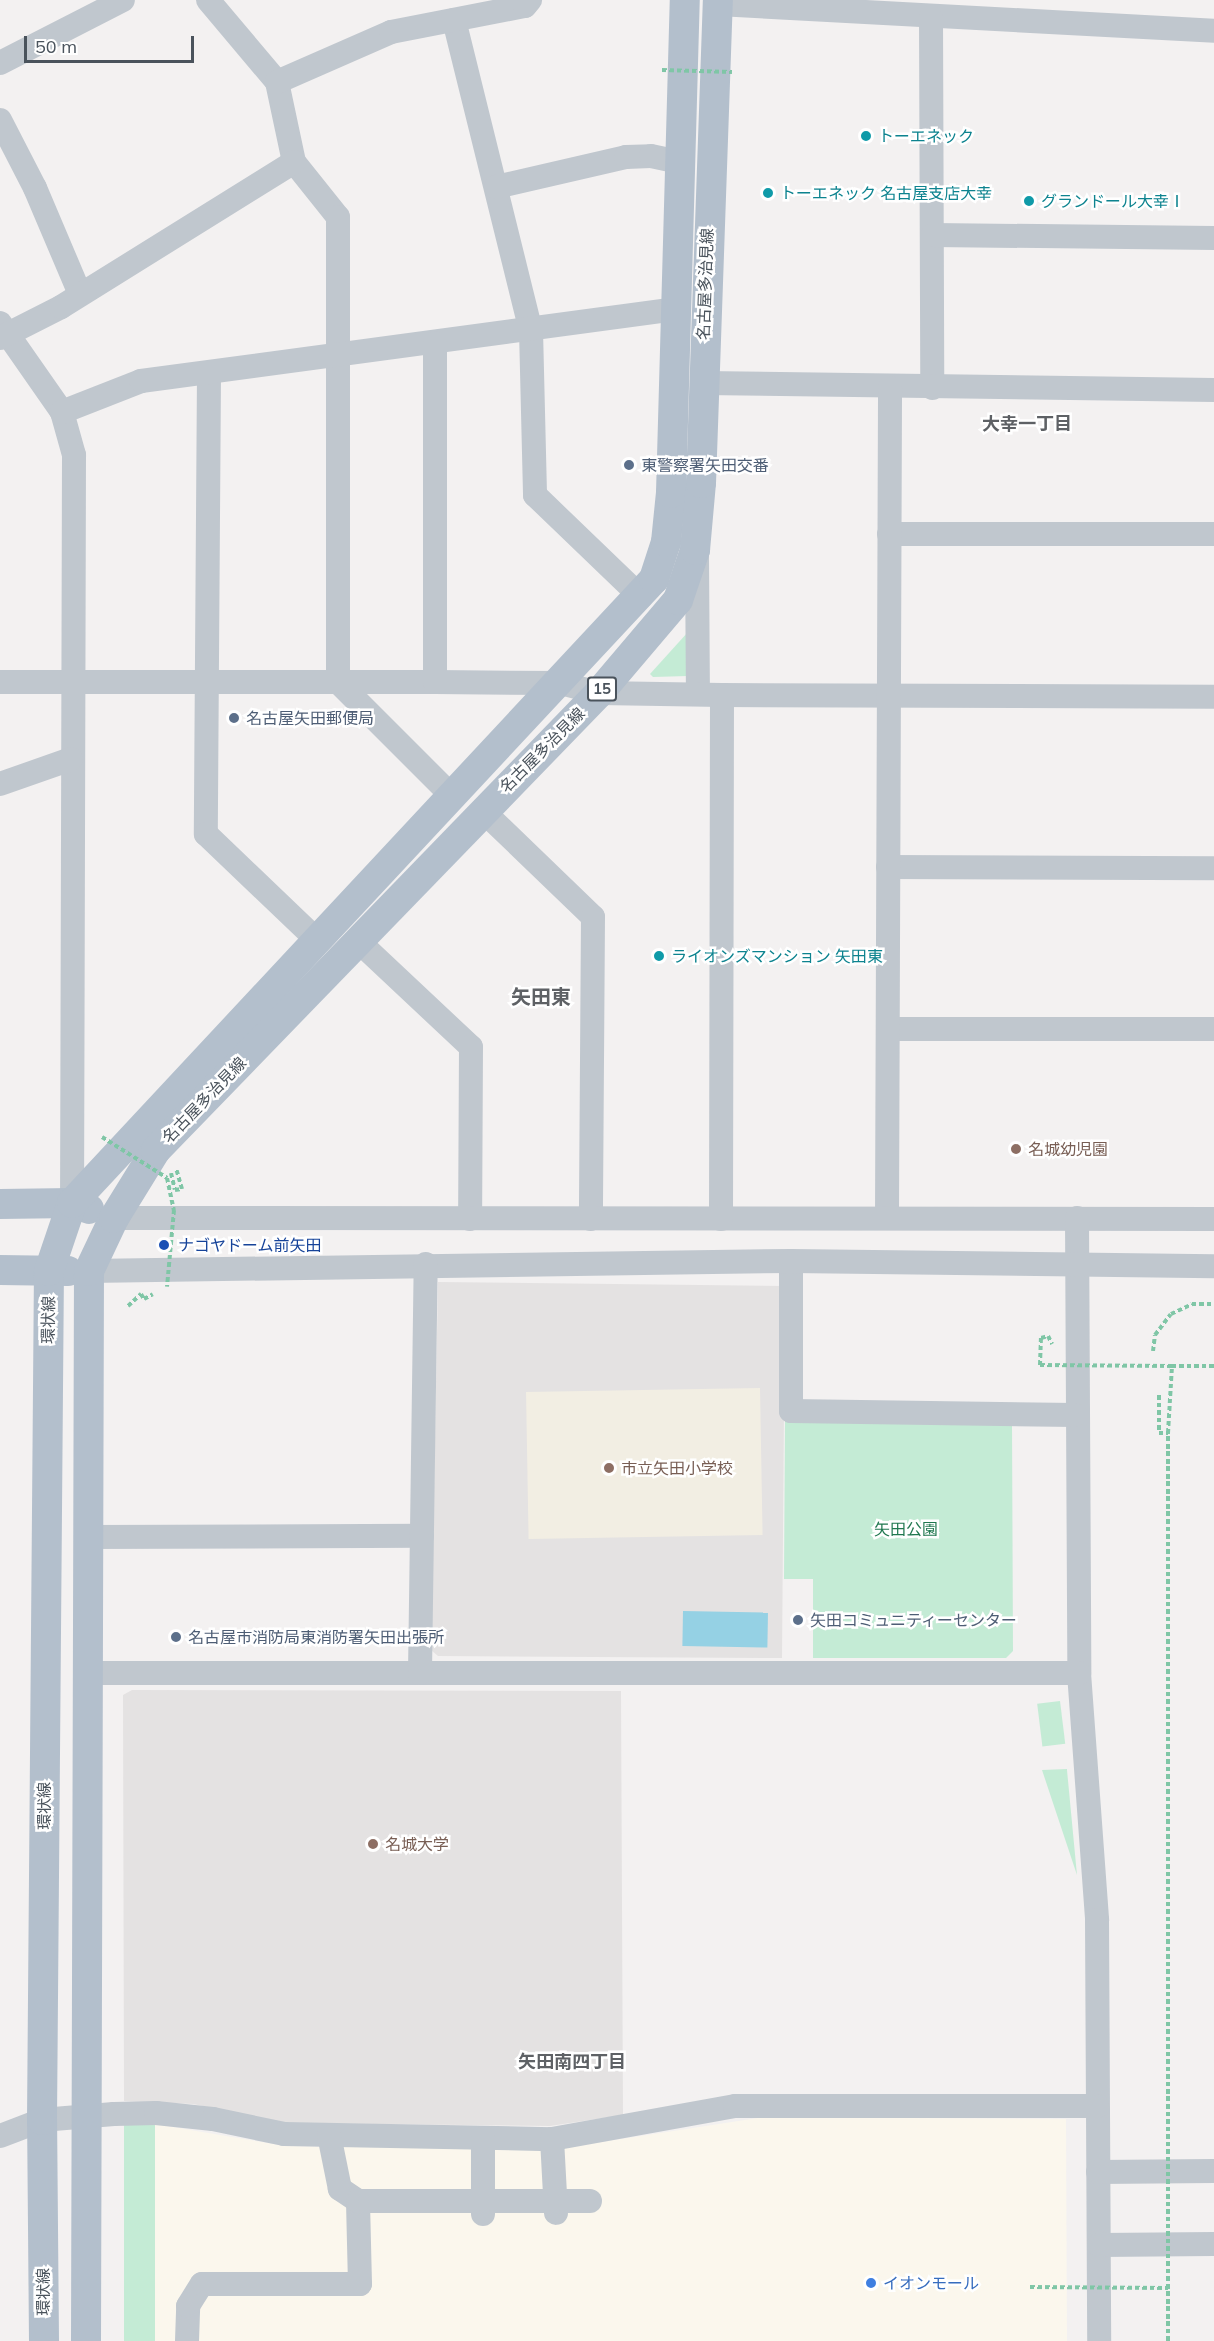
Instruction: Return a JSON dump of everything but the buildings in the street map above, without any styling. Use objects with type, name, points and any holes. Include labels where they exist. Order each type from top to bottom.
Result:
[{"type":"main road","name":"名古屋多治見線","points":[[49,1271],[72,1203],[560,684],[641,597],[654,579],[666,542],[671,493],[680,162],[681,0]]},
{"type":"main road","name":"名古屋多治見線","points":[[89,1271],[114,1218],[156,1150],[482,810],[599,693],[678,600],[687,581],[696,535],[718,2]]},
{"type":"main road","points":[[0,1204],[72,1203],[114,1218]]},
{"type":"main road","points":[[0,1270],[89,1271],[86,2341]]},
{"type":"main road","name":"環状線","points":[[44,2341],[42,2120],[49,1271]]},
{"type":"street","points":[[0,63],[123,0]]},
{"type":"street","points":[[208,0],[277,82],[294,162],[338,217],[338,682],[453,797]]},
{"type":"street","points":[[277,82],[391,32],[525,6],[530,0]]},
{"type":"street","points":[[718,2],[931,18],[1214,31]]},
{"type":"street","points":[[931,18],[932,388]]},
{"type":"street","points":[[454,20],[531,330],[534,495],[641,597]]},
{"type":"street","points":[[0,120],[35,188],[80,294]]},
{"type":"street","points":[[496,187],[627,157],[651,156],[680,162]]},
{"type":"street","points":[[72,1203],[71,759],[74,455],[62,412],[3,332],[80,294],[294,162]]},
{"type":"street","points":[[933,235],[1214,238]]},
{"type":"street","points":[[62,412],[141,381],[435,344],[677,309]]},
{"type":"street","points":[[435,344],[435,682]]},
{"type":"street","points":[[209,373],[206,834],[318,941]]},
{"type":"street","points":[[703,383],[890,388],[1214,390]]},
{"type":"street","points":[[887,1217],[890,388]]},
{"type":"street","points":[[890,534],[1214,534]]},
{"type":"street","points":[[696,535],[710,695],[722,1219]]},
{"type":"street","points":[[0,682],[435,682],[560,684],[599,693],[1214,697]]},
{"type":"street","points":[[0,784],[71,759]]},
{"type":"street","points":[[482,810],[593,917],[591,1219]]},
{"type":"street","points":[[888,867],[1214,868]]},
{"type":"street","points":[[357,940],[471,1047],[470,1219]]},
{"type":"street","points":[[888,1029],[1214,1029]]},
{"type":"street","points":[[114,1218],[1214,1219]]},
{"type":"street","points":[[1077,1218],[1075,1414],[1079,1673],[1097,1920],[1099,2341]]},
{"type":"street","points":[[89,1271],[426,1264],[791,1261],[1214,1266]]},
{"type":"street","points":[[791,1261],[791,1411],[1075,1414]]},
{"type":"street","points":[[420,1673],[426,1264]]},
{"type":"street","points":[[89,1537],[422,1536]]},
{"type":"street","points":[[88,1673],[1079,1673]]},
{"type":"street","points":[[0,2136],[42,2120],[85,2115],[156,2113],[213,2119],[284,2134],[552,2139],[746,2106],[1097,2106]]},
{"type":"street","points":[[213,2119],[287,2119]]},
{"type":"street","points":[[329,2135],[340,2189],[358,2201],[590,2201]]},
{"type":"street","points":[[483,2138],[483,2214]]},
{"type":"street","points":[[552,2139],[556,2214]]},
{"type":"street","points":[[1098,2172],[1214,2171]]},
{"type":"street","points":[[187,2341],[188,2306],[202,2284],[360,2284],[358,2201]]},
{"type":"street","points":[[1099,2245],[1214,2244]]},
{"type":"path","points":[[662,70],[732,72]]},
{"type":"path","points":[[102,1137],[167,1178],[174,1210],[167,1287],[144,1299],[141,1294],[128,1306]]},
{"type":"path","points":[[170,1170],[175,1190],[182,1189],[175,1164]]},
{"type":"path","points":[[1153,1351],[1155,1335],[1171,1314],[1192,1304],[1214,1304]]},
{"type":"path","points":[[1052,1350],[1051,1338],[1041,1338],[1040,1365],[1214,1366]]},
{"type":"path","points":[[1168,2341],[1168,1433],[1172,1366]]},
{"type":"path","points":[[1159,1395],[1159,1433],[1168,1433]]},
{"type":"path","points":[[1030,2287],[1168,2288]]},
{"type":"shaded area","name":"市立矢田小学校","points":[[438,1282],[785,1286],[782,1658],[438,1656],[431,1650]]},
{"type":"shaded area","name":"名城大学","points":[[132,1690],[621,1691],[623,2115],[550,2126],[287,2123],[193,2104],[124,2101],[123,1695]]},
{"type":"shaded area","points":[[764,2117],[1066,2119],[1067,2341],[155,2341],[155,2124],[285,2146],[550,2150]]},
{"type":"green space","points":[[688,632],[688,676],[653,677],[650,674]]},
{"type":"green space","name":"矢田公園","points":[[785,1420],[1012,1422],[1013,1651],[1006,1658],[813,1658],[813,1579],[784,1579]]},
{"type":"green space","points":[[1060,1701],[1065,1744],[1042,1746],[1037,1704]]},
{"type":"green space","points":[[1042,1770],[1067,1770],[1077,1875]]},
{"type":"green space","points":[[124,2124],[155,2124],[155,2341],[124,2341]]},
{"type":"sand","points":[[760,1388],[763,1535],[529,1539],[526,1392]]},
{"type":"water","points":[[683,1611],[768,1612],[767,1647],[682,1646]]},
{"type":"place","name":"トーエネック","points":[[866,136]]},
{"type":"place","name":"トーエネック 名古屋支店大幸","points":[[768,193]]},
{"type":"place","name":"グランドール大幸Ⅰ","points":[[1029,201]]},
{"type":"place","name":"東警察署矢田交番","points":[[629,465]]},
{"type":"place","name":"名古屋矢田郵便局","points":[[234,718]]},
{"type":"place","name":"ライオンズマンション 矢田東","points":[[659,956]]},
{"type":"place","name":"名城幼児園","points":[[1016,1149]]},
{"type":"place","name":"ナゴヤドーム前矢田","points":[[164,1245]]},
{"type":"place","name":"市立矢田小学校","points":[[609,1468]]},
{"type":"place","name":"矢田コミュニティーセンター","points":[[798,1620]]},
{"type":"place","name":"名古屋市消防局東消防署矢田出張所","points":[[176,1637]]},
{"type":"place","name":"名城大学","points":[[373,1844]]},
{"type":"place","name":"イオンモール","points":[[871,2283]]},
{"type":"district","name":"大幸一丁目","points":[[1027,424]]},
{"type":"district","name":"矢田東","points":[[541,996]]},
{"type":"district","name":"矢田南四丁目","points":[[572,2062]]}]
